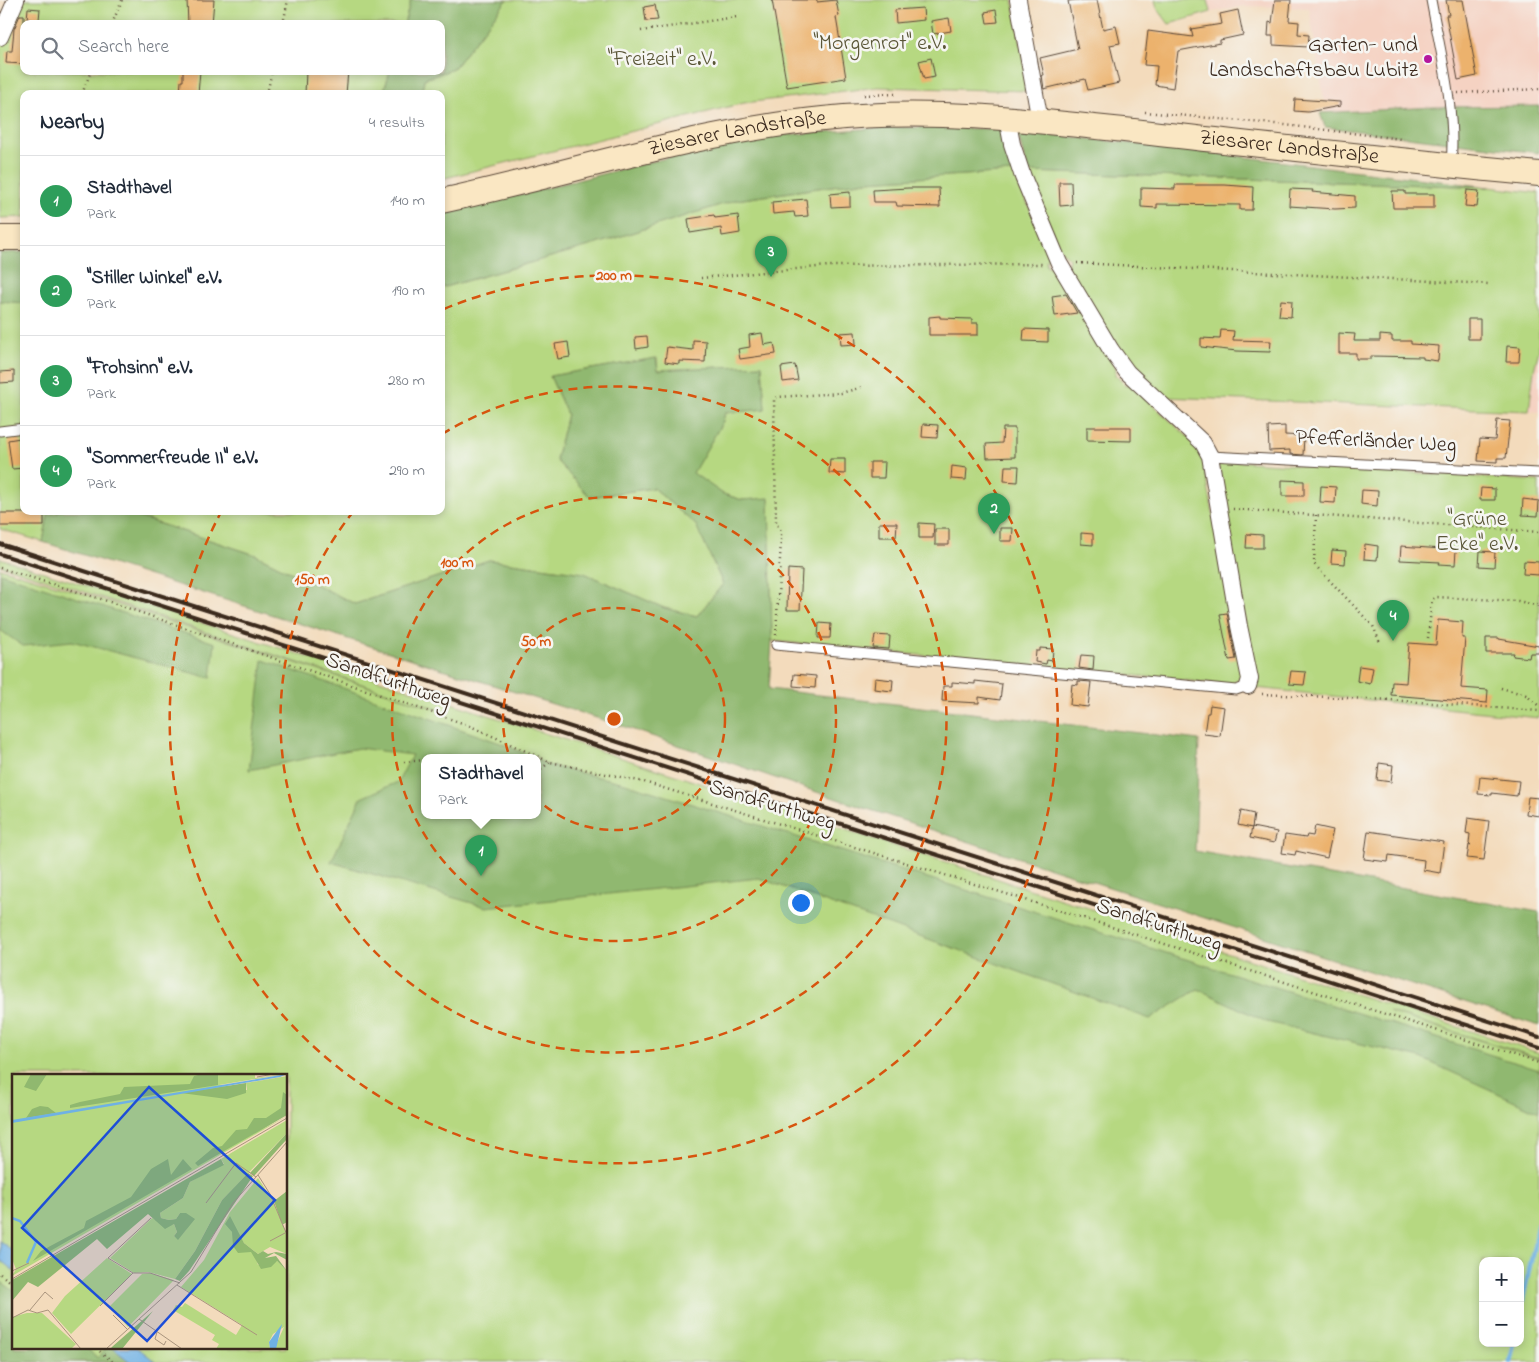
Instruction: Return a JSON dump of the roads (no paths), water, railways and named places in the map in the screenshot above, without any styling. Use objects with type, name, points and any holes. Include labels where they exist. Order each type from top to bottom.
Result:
[{"type":"main road","name":"Ziesarer Landstraße","points":[[445,200],[688,141],[755,127],[824,118],[886,115],[1007,118],[1539,174]]},
{"type":"main road","points":[[0,238],[20,238]]},
{"type":"street","points":[[0,37],[16,0]]},
{"type":"street","points":[[1018,0],[1040,121]]},
{"type":"street","points":[[1007,118],[1012,144],[1023,177],[1059,262],[1111,350],[1128,372],[1204,443],[1210,456],[1251,690]]},
{"type":"lane","points":[[1431,0],[1451,107],[1453,146],[1451,166]]},
{"type":"lane","points":[[0,431],[20,428]]},
{"type":"lane","name":"Pfefferländer Weg","points":[[1210,456],[1539,473]]},
{"type":"lane","points":[[776,645],[1251,690]]},
{"type":"water","points":[[0,1241],[12,1250],[12,1269],[0,1260]]},
{"type":"water","points":[[115,1350],[141,1350],[156,1362],[130,1362]]},
{"type":"waterway","points":[[1522,1302],[1539,1223]]},
{"type":"waterway","points":[[1510,1362],[1513,1347]]},
{"type":"railway","points":[[0,544],[1539,1037]]},
{"type":"railway","points":[[0,554],[1539,1048]]},
{"type":"place","name":"Garten- und Landschaftsbau Lubitz","points":[[1428,59]]},
{"type":"place","name":"\"Frohsinn\" e.V.","points":[[771,277]]},
{"type":"place","name":"\"Stiller Winkel\" e.V.","points":[[994,534]]},
{"type":"place","name":"\"Sommerfreude II\" e.V.","points":[[1393,641]]},
{"type":"place","name":"Stadthavel","points":[[481,876]]},
{"type":"park label","name":"\"Morgenrot\" e.V.","points":[[880,44]]},
{"type":"park label","name":"\"Freizeit\" e.V.","points":[[662,60]]},
{"type":"park label","name":"\"Grüne Ecke\" e.V.","points":[[1477,532]]}]
